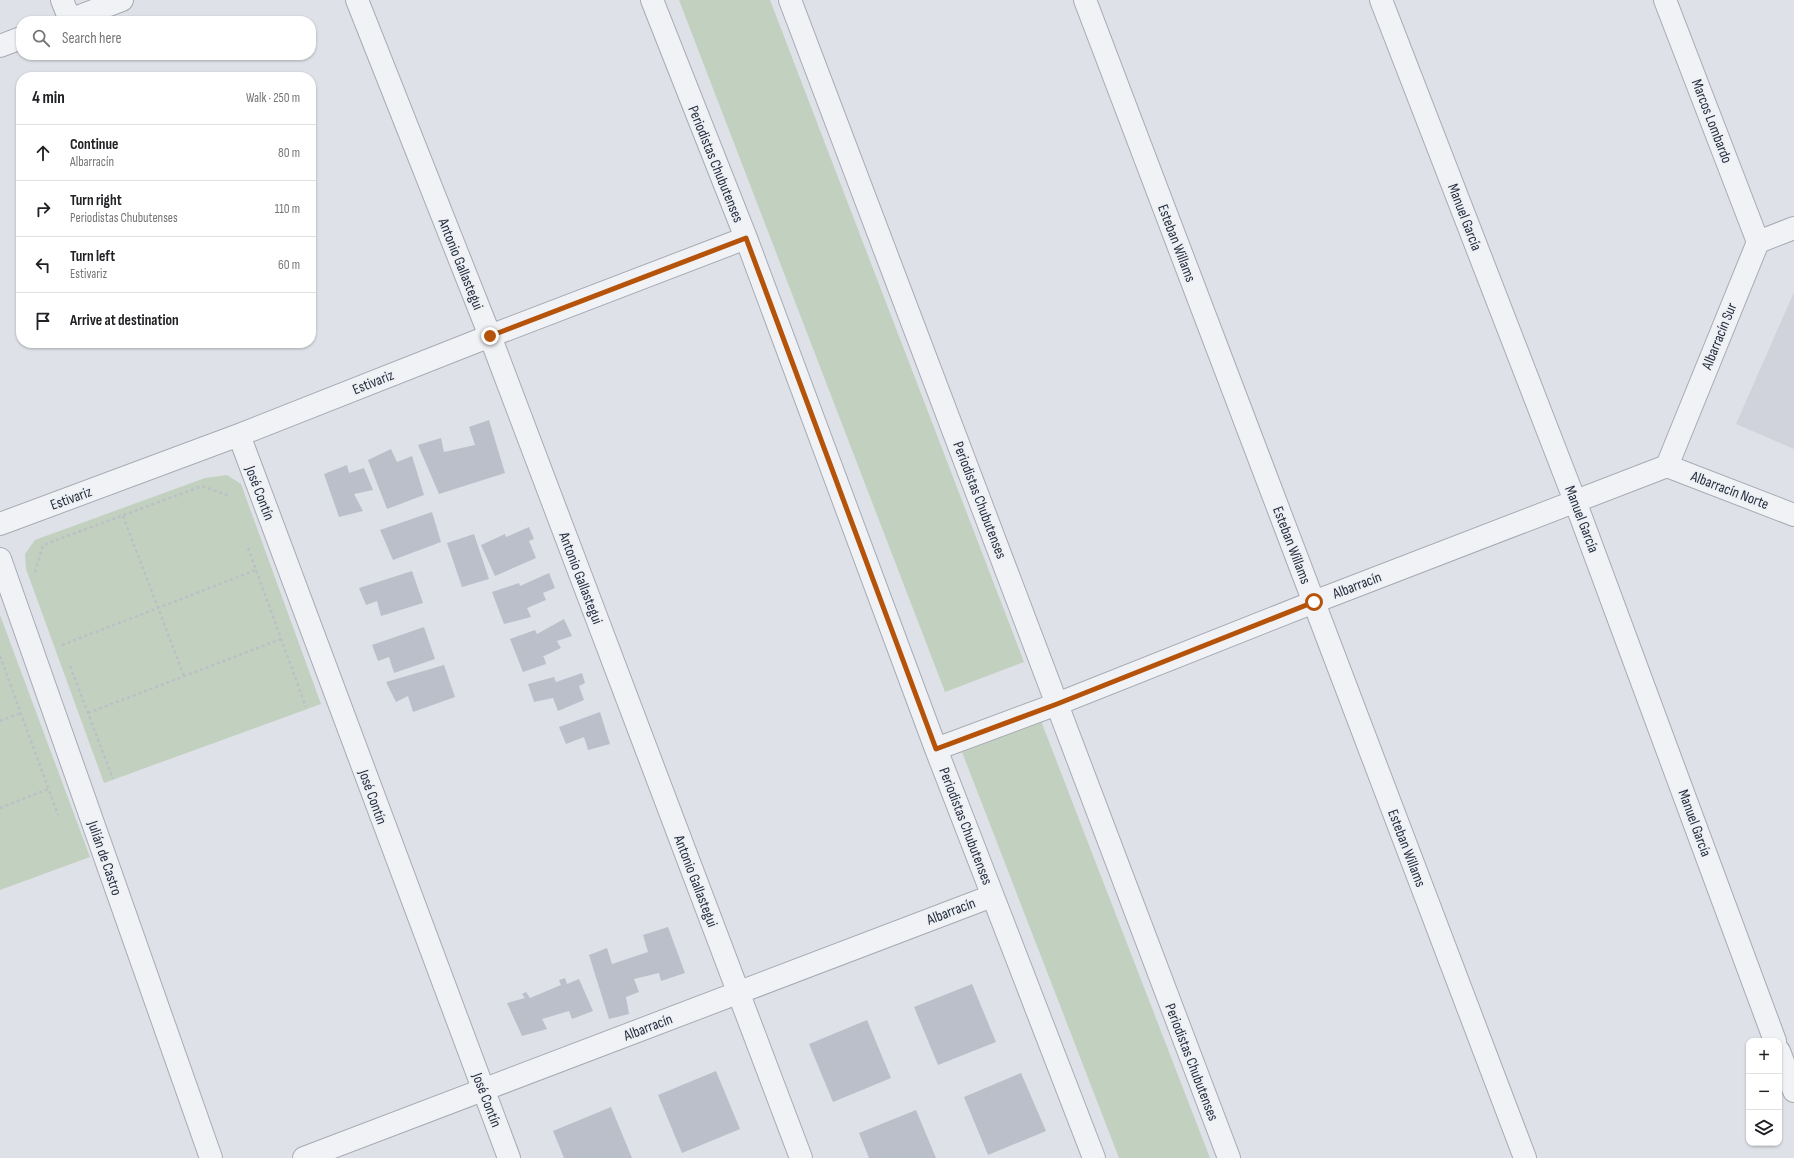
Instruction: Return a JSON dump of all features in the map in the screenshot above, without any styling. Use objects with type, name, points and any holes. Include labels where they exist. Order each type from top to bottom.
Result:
[{"type":"street","points":[[66,14],[122,0]]},
{"type":"street","name":"Antonio Gallastegui","points":[[357,0],[490,336],[801,1158]]},
{"type":"street","name":"Periodistas Chubutenses","points":[[652,0],[746,238],[936,749],[1094,1158]]},
{"type":"street","name":"Periodistas Chubutenses","points":[[790,0],[1229,1158]]},
{"type":"street","name":"Esteban Willams","points":[[1085,0],[1525,1158]]},
{"type":"street","name":"Manuel García","points":[[1382,0],[1575,501],[1774,1038]]},
{"type":"street","name":"Marcos Lombardo","points":[[1665,0],[1758,242]]},
{"type":"street","points":[[0,46],[16,40]]},
{"type":"street","points":[[1758,242],[1794,228]]},
{"type":"street","name":"Estivariz","points":[[0,524],[238,435],[746,238]]},
{"type":"street","name":"Albarracín Sur","points":[[1667,466],[1758,242]]},
{"type":"street","name":"José Contín","points":[[238,435],[509,1158]]},
{"type":"street","name":"Albarracín","points":[[936,749],[1057,704],[1314,602],[1667,466]]},
{"type":"street","name":"Albarracín Norte","points":[[1667,466],[1794,515]]},
{"type":"street","name":"Julián de Castro","points":[[0,559],[211,1158]]},
{"type":"street","name":"Albarracín","points":[[304,1158],[992,896]]},
{"type":"street","points":[[1782,1059],[1794,1091]]},
{"type":"path","points":[[38,579],[35,572],[43,545],[202,486],[229,495],[232,502]]},
{"type":"path","points":[[123,516],[184,676]]},
{"type":"path","points":[[246,543],[306,707]]},
{"type":"path","points":[[62,645],[256,570]]},
{"type":"path","points":[[60,638],[65,652]]},
{"type":"path","points":[[88,713],[281,639]]},
{"type":"path","points":[[0,656],[59,818]]},
{"type":"path","points":[[68,659],[113,779]]},
{"type":"path","points":[[0,721],[21,713]]},
{"type":"path","points":[[0,808],[48,789]]},
{"type":"shaded area","points":[[1794,292],[1794,449],[1736,424]]},
{"type":"green space","points":[[679,0],[770,0],[1024,662],[945,692]]},
{"type":"green space","points":[[227,475],[241,484],[321,704],[104,783],[26,569],[25,554],[35,540],[205,478]]},
{"type":"green space","points":[[0,615],[90,857],[0,890]]},
{"type":"green space","points":[[1041,721],[1210,1158],[1119,1158],[962,752]]},
{"type":"building","points":[[489,420],[505,473],[439,494],[418,445],[441,438],[444,452],[475,445],[469,427]]},
{"type":"building","points":[[391,449],[397,462],[412,456],[424,495],[387,509],[368,460]]},
{"type":"building","points":[[347,465],[349,473],[364,468],[373,490],[354,494],[363,511],[339,517],[324,474]]},
{"type":"building","points":[[432,512],[441,542],[393,560],[380,530]]},
{"type":"building","points":[[529,527],[534,539],[529,541],[536,558],[495,576],[481,545],[505,534],[506,537]]},
{"type":"building","points":[[474,534],[489,579],[462,587],[447,543]]},
{"type":"building","points":[[412,571],[423,603],[381,616],[377,601],[366,605],[359,588]]},
{"type":"building","points":[[549,573],[555,588],[543,593],[546,600],[527,608],[531,617],[504,624],[492,592],[519,583],[520,586]]},
{"type":"building","points":[[564,619],[572,636],[557,641],[561,648],[542,657],[544,657],[546,664],[523,672],[510,639],[535,630],[537,634]]},
{"type":"building","points":[[424,627],[435,659],[394,673],[389,657],[378,661],[372,645]]},
{"type":"building","points":[[444,665],[455,697],[413,712],[408,696],[396,702],[386,682]]},
{"type":"building","points":[[582,673],[585,683],[579,686],[584,700],[558,711],[553,698],[534,702],[528,684],[554,677],[556,682]]},
{"type":"building","points":[[600,712],[610,744],[588,750],[584,737],[566,744],[559,727]]},
{"type":"building","points":[[668,927],[685,973],[661,981],[659,973],[634,979],[639,992],[626,997],[629,1014],[609,1019],[589,955],[607,948],[612,964],[648,952],[643,935]]},
{"type":"building","points":[[565,978],[567,984],[579,979],[593,1011],[572,1019],[569,1011],[542,1019],[547,1029],[522,1036],[507,1003],[525,998],[522,994],[526,992],[530,998],[561,985],[559,980]]},
{"type":"building","points":[[972,984],[996,1042],[938,1065],[914,1007]]},
{"type":"building","points":[[867,1020],[891,1078],[833,1102],[809,1044]]},
{"type":"building","points":[[716,1071],[740,1129],[682,1153],[658,1095]]},
{"type":"building","points":[[1021,1073],[1046,1131],[988,1155],[964,1097]]},
{"type":"building","points":[[611,1107],[632,1158],[564,1158],[553,1131]]},
{"type":"building","points":[[916,1110],[936,1158],[869,1158],[859,1133]]},
{"type":"route","points":[[490,336],[746,238],[936,749],[1057,704],[1314,602]]}]
